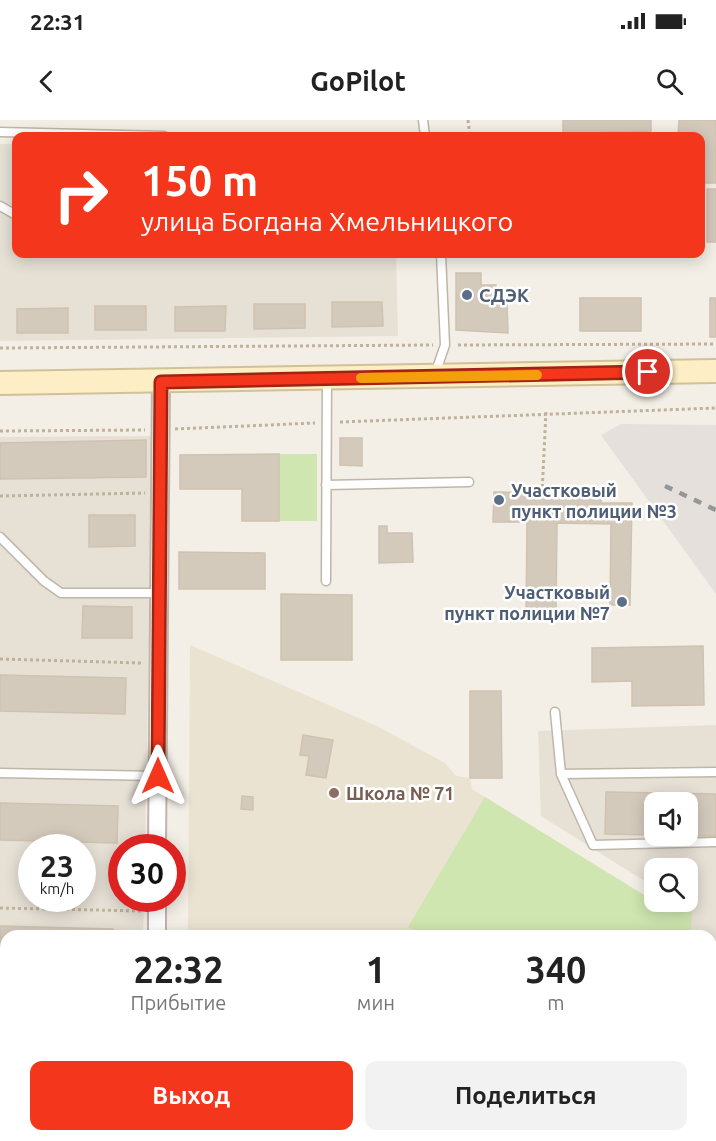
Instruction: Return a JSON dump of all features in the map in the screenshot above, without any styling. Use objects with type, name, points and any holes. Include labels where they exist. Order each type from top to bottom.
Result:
[{"type":"main road","points":[[0,383],[716,371]]},
{"type":"street","points":[[157,834],[161,382]]},
{"type":"street","points":[[157,912],[157,930]]},
{"type":"lane","points":[[435,376],[445,345],[441,258]]},
{"type":"lane","points":[[326,581],[327,379]]},
{"type":"lane","points":[[326,485],[469,482]]},
{"type":"lane","points":[[0,537],[44,581],[61,593],[160,593]]},
{"type":"lane","points":[[555,711],[561,774],[593,845],[716,842]]},
{"type":"lane","points":[[561,774],[716,772]]},
{"type":"lane","points":[[0,773],[158,776]]},
{"type":"path","points":[[0,348],[716,344]]},
{"type":"path","points":[[626,410],[716,408]]},
{"type":"path","points":[[542,493],[546,412]]},
{"type":"path","points":[[0,496],[161,493]]},
{"type":"path","points":[[0,660],[159,663]]},
{"type":"path","points":[[0,908],[108,906]]},
{"type":"shaded area","points":[[0,144],[12,144],[12,258],[396,258],[398,336],[0,341]]},
{"type":"shaded area","points":[[621,424],[716,425],[716,594],[601,435]]},
{"type":"shaded area","points":[[153,436],[145,834],[108,834],[108,912],[144,912],[143,930],[0,930],[0,437]]},
{"type":"shaded area","name":"Школа № 71","points":[[190,645],[377,726],[445,763],[456,776],[470,778],[472,789],[644,895],[644,912],[664,912],[662,930],[188,930]]},
{"type":"shaded area","points":[[716,725],[716,930],[671,930],[671,912],[698,912],[698,858],[644,858],[644,881],[541,816],[538,731]]},
{"type":"green space","points":[[279,454],[317,454],[317,521],[279,521]]},
{"type":"green space","points":[[485,797],[644,895],[644,912],[692,912],[691,930],[414,930],[408,927]]},
{"type":"building","points":[[563,120],[651,120],[651,131],[563,132]]},
{"type":"building","points":[[679,120],[716,120],[716,183],[705,183],[705,132],[678,132]]},
{"type":"building","points":[[707,189],[716,189],[716,242],[707,242]]},
{"type":"building","points":[[456,273],[481,273],[481,285],[496,285],[496,303],[507,303],[508,333],[456,330]]},
{"type":"building","points":[[580,298],[641,298],[641,331],[580,331]]},
{"type":"building","points":[[710,298],[716,298],[716,337],[710,337]]},
{"type":"building","points":[[332,302],[382,302],[383,326],[332,327]]},
{"type":"building","points":[[254,304],[305,304],[305,328],[254,329]]},
{"type":"building","points":[[95,306],[146,306],[146,330],[95,330]]},
{"type":"building","points":[[226,306],[225,331],[175,331],[175,307]]},
{"type":"building","points":[[68,308],[68,333],[17,333],[17,309]]},
{"type":"building","points":[[340,438],[362,438],[362,466],[340,465]]},
{"type":"building","points":[[146,440],[146,477],[0,479],[0,443]]},
{"type":"building","points":[[279,454],[279,521],[242,521],[242,489],[180,489],[180,455]]},
{"type":"building","points":[[494,492],[601,493],[601,503],[632,503],[630,605],[610,605],[611,524],[557,523],[556,613],[526,613],[527,522],[493,522]]},
{"type":"building","points":[[89,515],[135,515],[135,546],[89,547]]},
{"type":"building","points":[[379,526],[387,526],[387,533],[412,533],[413,562],[379,563]]},
{"type":"building","points":[[179,552],[265,553],[265,589],[179,589]]},
{"type":"building","points":[[281,594],[352,595],[352,660],[281,660]]},
{"type":"building","points":[[83,606],[132,607],[132,638],[82,638]]},
{"type":"building","points":[[703,646],[704,705],[632,706],[632,681],[592,682],[592,648]]},
{"type":"building","points":[[0,675],[126,678],[125,714],[0,711]]},
{"type":"building","points":[[470,691],[501,691],[502,778],[470,778]]},
{"type":"building","points":[[303,735],[333,740],[326,778],[306,775],[309,756],[300,755]]},
{"type":"building","points":[[606,792],[644,793],[644,835],[605,834]]},
{"type":"building","points":[[698,794],[716,794],[716,836],[698,836]]},
{"type":"building","points":[[242,796],[253,797],[253,810],[241,809]]},
{"type":"building","points":[[0,803],[118,806],[117,834],[108,834],[108,843],[96,842],[96,834],[18,834],[18,840],[0,840]]},
{"type":"building","points":[[0,926],[113,929],[113,930],[0,930]]},
{"type":"railway","points":[[665,486],[716,510]]},
{"type":"slow traffic","points":[[361,378],[537,375]]},
{"type":"place","name":"СДЭК","points":[[467,295]]},
{"type":"place","name":"Участковый пункт полиции №3","points":[[499,500]]},
{"type":"place","name":"Участковый пункт полиции №7","points":[[622,602]]},
{"type":"place","name":"Школа № 71","points":[[334,793]]},
{"type":"route","points":[[158,776],[161,382],[648,372]]}]
